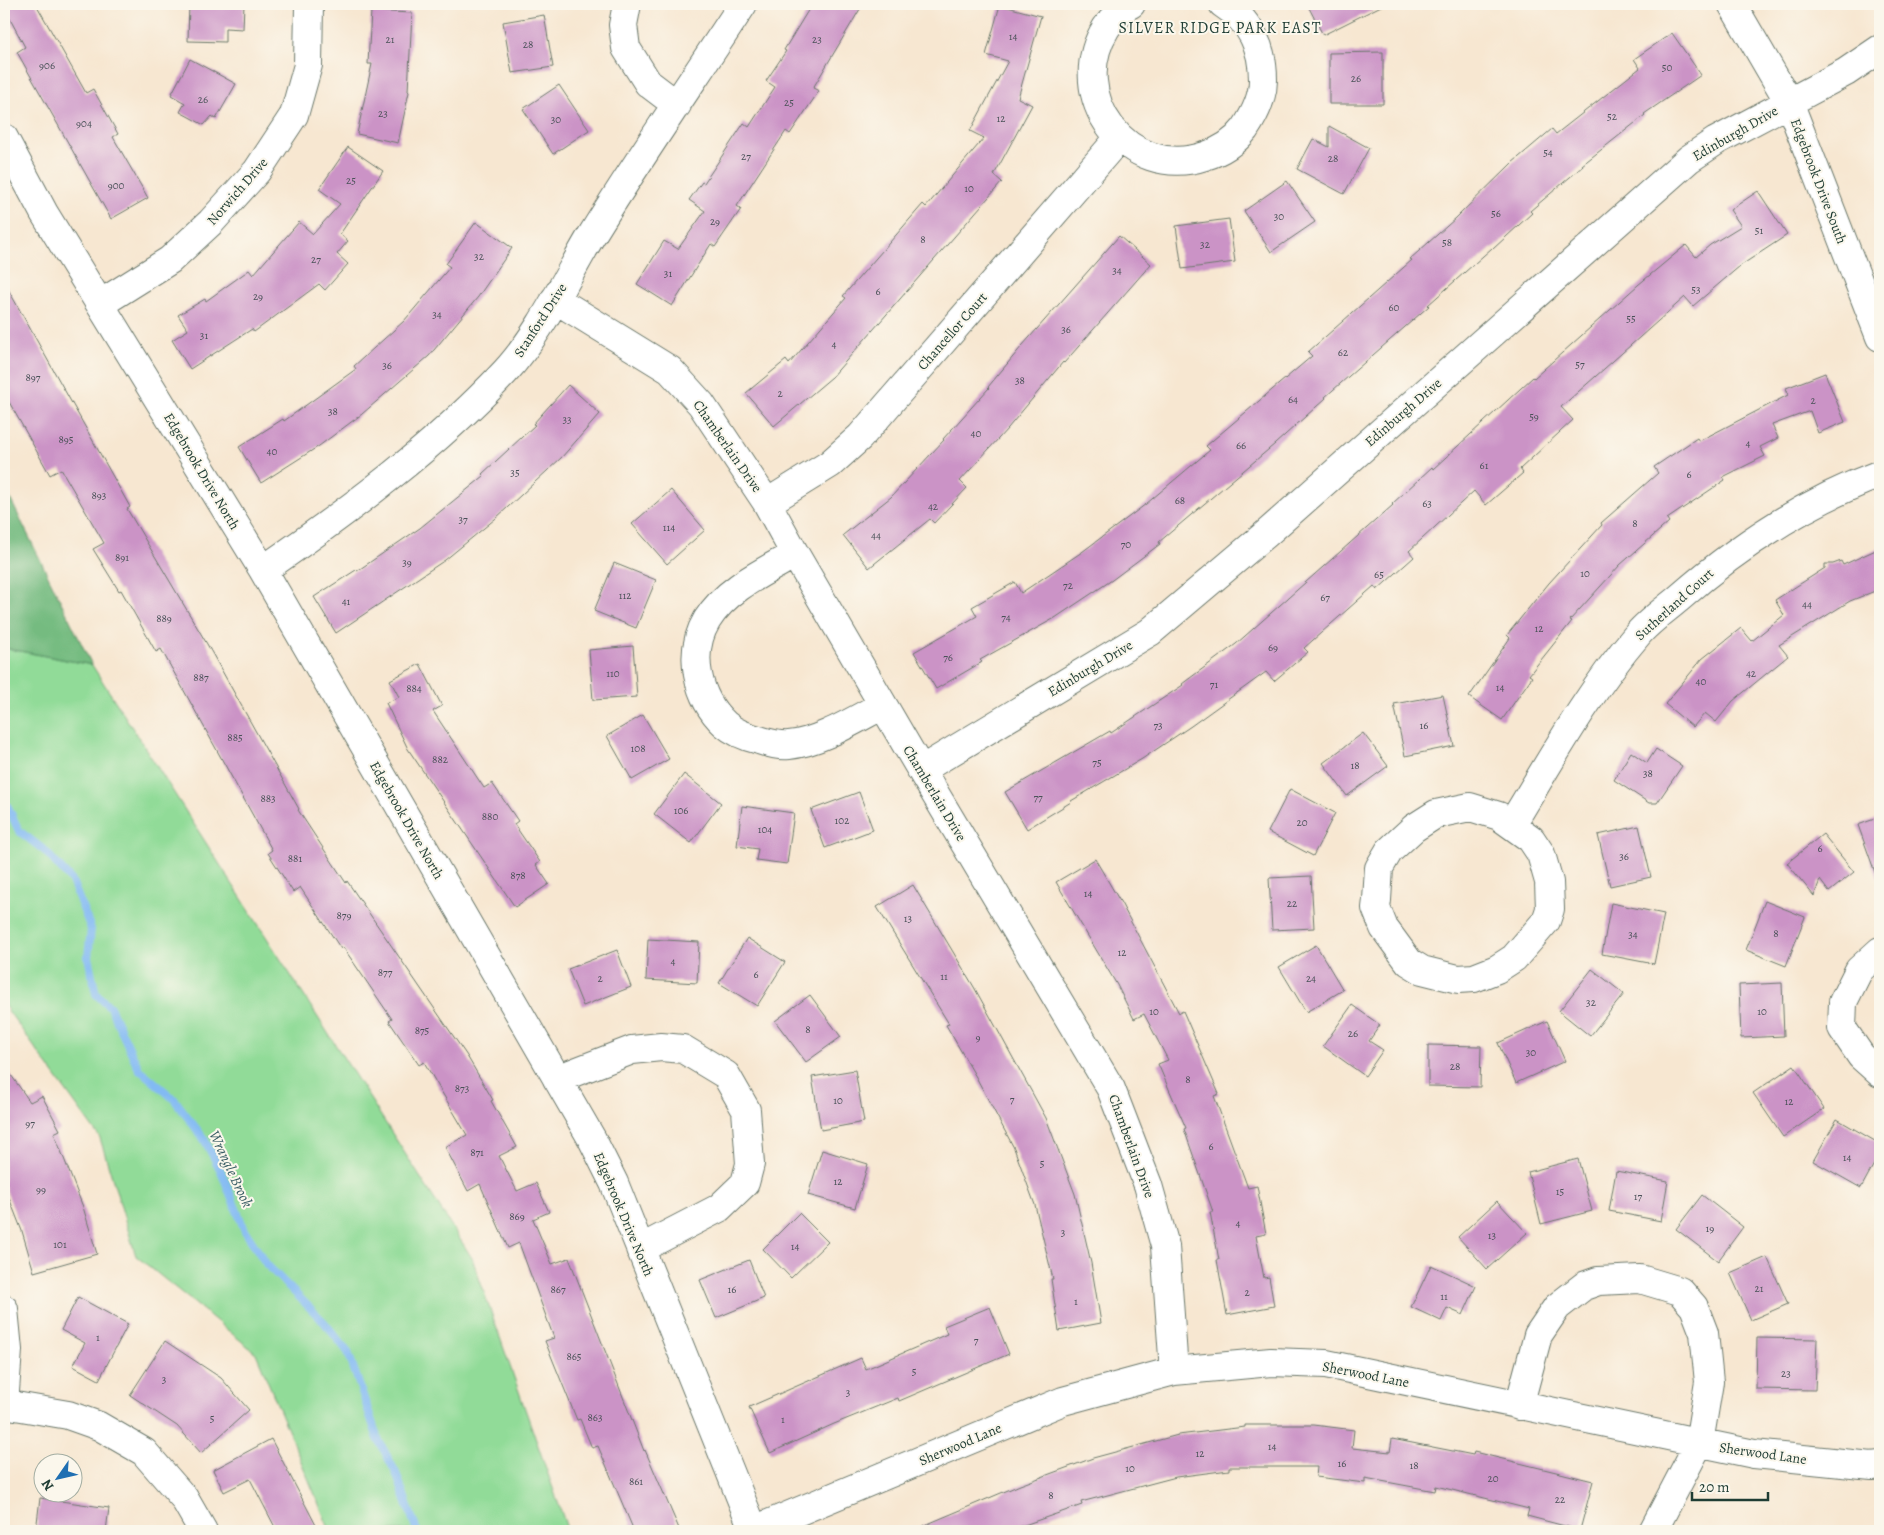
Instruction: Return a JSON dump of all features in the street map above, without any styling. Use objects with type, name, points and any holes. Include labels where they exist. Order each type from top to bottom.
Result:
[{"type":"street","name":"Norwich Drive","points":[[100,304],[170,260],[211,222],[257,171],[294,115],[308,66],[308,4]]},
{"type":"street","points":[[627,4],[623,25],[626,48],[648,83],[677,105]]},
{"type":"street","name":"Stanford Drive","points":[[262,570],[335,520],[445,430],[506,370],[542,322],[591,237],[743,4]]},
{"type":"street","points":[[1131,4],[1106,27],[1094,55],[1092,85],[1101,114],[1118,138],[1140,153],[1166,161],[1193,160],[1218,152],[1240,136],[1255,115],[1263,89],[1263,63],[1255,37],[1237,13],[1223,4]]},
{"type":"street","name":"Edgebrook Drive South","points":[[1732,4],[1789,102],[1880,337]]},
{"type":"street","name":"Edinburgh Drive","points":[[921,770],[1150,632],[1266,534],[1689,160],[1716,141],[1846,72],[1880,49]]},
{"type":"street","name":"Edgebrook Drive North","points":[[4,138],[44,213],[262,570],[592,1139],[614,1183],[754,1531]]},
{"type":"street","name":"Chancellor Court","points":[[767,503],[830,464],[860,437],[1118,138]]},
{"type":"street","name":"Chamberlain Drive","points":[[555,299],[670,370],[700,404],[767,503],[921,770],[1111,1089],[1148,1185],[1165,1246],[1174,1371]]},
{"type":"street","name":"Sutherland Court","points":[[1512,824],[1580,712],[1639,632],[1711,570],[1797,512],[1851,485],[1880,474]]},
{"type":"street","points":[[795,554],[732,592],[707,620],[697,649],[699,678],[704,696],[713,711],[726,725],[740,734],[773,745],[790,745],[807,740],[883,705]]},
{"type":"street","points":[[1470,808],[1499,816],[1512,824],[1531,839],[1541,854],[1550,882],[1550,910],[1546,921],[1514,958],[1498,969],[1474,978],[1458,979],[1422,970],[1410,962],[1384,928],[1376,908],[1379,868],[1389,851],[1414,828],[1436,814],[1470,808]]},
{"type":"street","points":[[1880,951],[1859,970],[1843,1002],[1842,1028],[1861,1056],[1880,1073]]},
{"type":"street","points":[[557,1079],[632,1050],[661,1046],[683,1049],[726,1075],[746,1110],[750,1164],[745,1183],[720,1208],[640,1249]]},
{"type":"street","points":[[1519,1406],[1538,1335],[1558,1307],[1584,1286],[1598,1281],[1640,1279],[1680,1291],[1694,1307],[1704,1333],[1710,1382],[1699,1443],[1653,1531]]},
{"type":"street","points":[[4,1309],[8,1350],[4,1404],[68,1415],[99,1426],[144,1452],[184,1498],[203,1531]]},
{"type":"street","name":"Sherwood Lane","points":[[754,1531],[1063,1401],[1174,1371],[1271,1362],[1326,1364],[1754,1454],[1872,1466],[1880,1465]]},
{"type":"green space","points":[[4,486],[92,665],[4,648]]},
{"type":"green space","points":[[4,648],[92,665],[472,1258],[568,1531],[330,1531],[256,1353],[136,1256],[100,1138],[4,1005]]},
{"type":"building","points":[[4,4],[36,4],[86,93],[93,89],[118,134],[113,137],[148,198],[111,219],[17,52],[25,47],[4,8]]},
{"type":"building","points":[[189,4],[244,4],[243,29],[225,28],[225,42],[188,41]]},
{"type":"building","points":[[812,4],[863,4],[813,88],[819,91],[790,134],[786,131],[737,206],[741,209],[715,247],[711,244],[672,306],[637,284],[664,241],[678,249],[705,211],[689,200],[702,182],[704,183],[744,123],[749,127],[775,87],[766,81],[786,51],[784,50]]},
{"type":"building","points":[[1307,4],[1385,4],[1323,35]]},
{"type":"building","points":[[1000,5],[1041,16],[1018,98],[1032,105],[994,175],[1002,182],[832,377],[774,426],[746,393],[786,360],[789,364],[846,298],[843,296],[923,204],[926,207],[984,138],[970,131],[1008,61],[986,55]]},
{"type":"building","points":[[371,11],[412,13],[409,92],[398,143],[357,134],[372,64],[368,64]]},
{"type":"building","points":[[544,15],[553,67],[512,73],[503,22]]},
{"type":"building","points":[[1672,33],[1701,75],[1644,114],[1582,165],[1530,211],[1532,213],[1493,249],[1325,397],[1275,444],[1159,542],[1160,544],[1112,580],[1055,618],[980,660],[982,662],[936,689],[914,652],[977,616],[972,607],[1015,582],[1021,593],[1082,552],[1146,504],[1210,450],[1206,446],[1312,356],[1308,352],[1412,260],[1410,259],[1456,218],[1512,163],[1552,129],[1556,134],[1640,68],[1634,59]]},
{"type":"building","points":[[1383,52],[1383,104],[1329,104],[1329,53]]},
{"type":"building","points":[[190,59],[236,84],[216,119],[212,116],[204,125],[180,112],[185,103],[171,95]]},
{"type":"building","points":[[559,85],[589,130],[553,154],[523,109]]},
{"type":"building","points":[[1329,126],[1369,148],[1344,194],[1297,169],[1313,139],[1329,147]]},
{"type":"building","points":[[348,147],[383,171],[340,234],[348,241],[337,254],[348,264],[325,290],[319,284],[254,332],[252,329],[190,369],[172,340],[188,330],[178,315],[205,299],[206,301],[249,270],[253,275],[299,222],[313,234],[340,204],[319,189]]},
{"type":"building","points":[[1287,181],[1315,222],[1271,252],[1244,211]]},
{"type":"building","points":[[1758,191],[1787,235],[1740,266],[1693,306],[1685,297],[1561,407],[1573,420],[1520,469],[1523,473],[1486,505],[1474,491],[1409,551],[1414,557],[1377,590],[1374,586],[1304,648],[1308,652],[1274,681],[1266,672],[1142,759],[1027,829],[1005,792],[1110,731],[1111,733],[1183,685],[1236,644],[1393,505],[1432,467],[1433,469],[1533,377],[1686,245],[1696,257],[1710,245],[1741,226],[1730,210]]},
{"type":"building","points":[[1229,219],[1235,262],[1182,269],[1176,226]]},
{"type":"building","points":[[476,222],[512,248],[478,297],[429,356],[362,414],[319,446],[261,483],[239,447],[283,419],[284,421],[356,369],[354,366],[404,321],[450,267],[446,264]]},
{"type":"building","points":[[1119,236],[1151,264],[960,481],[967,488],[934,523],[930,519],[869,568],[843,535],[891,497],[944,440],[1022,346]]},
{"type":"building","points":[[4,282],[130,507],[127,509],[207,644],[298,810],[346,883],[347,881],[467,1056],[493,1100],[491,1101],[517,1147],[499,1156],[517,1191],[536,1183],[549,1212],[533,1219],[552,1264],[569,1258],[644,1451],[680,1531],[634,1531],[598,1446],[592,1448],[580,1419],[577,1420],[545,1341],[554,1338],[519,1243],[508,1248],[480,1184],[468,1191],[445,1147],[467,1135],[424,1062],[419,1065],[389,1021],[392,1019],[343,947],[341,949],[300,887],[293,892],[268,853],[272,850],[161,649],[156,652],[121,590],[119,591],[93,549],[104,543],[61,469],[50,475],[4,393]]},
{"type":"building","points":[[1825,373],[1845,422],[1818,433],[1810,411],[1772,425],[1778,438],[1760,447],[1765,456],[1723,477],[1725,480],[1667,519],[1669,522],[1620,565],[1570,620],[1572,621],[1529,675],[1532,677],[1502,720],[1469,697],[1510,638],[1507,635],[1549,583],[1602,525],[1601,523],[1658,473],[1654,467],[1697,438],[1699,441],[1788,395],[1786,388]]},
{"type":"building","points":[[568,385],[600,414],[561,458],[495,519],[445,560],[336,633],[314,597],[357,571],[420,528],[484,476],[482,474],[535,425],[533,424]]},
{"type":"building","points":[[671,490],[705,530],[667,564],[632,524]]},
{"type":"building","points":[[1880,548],[1880,589],[1850,601],[1779,645],[1788,656],[1733,701],[1716,722],[1705,713],[1693,727],[1665,704],[1702,659],[1741,628],[1752,641],[1784,615],[1775,600],[1825,568],[1825,564],[1841,561],[1843,565]]},
{"type":"building","points":[[614,563],[656,580],[636,628],[594,611]]},
{"type":"building","points":[[633,646],[637,697],[593,700],[589,650]]},
{"type":"building","points":[[420,664],[442,706],[433,711],[484,788],[492,783],[518,821],[514,824],[540,862],[536,865],[549,884],[515,907],[408,749],[386,703],[399,697],[390,680]]},
{"type":"building","points":[[1443,695],[1454,746],[1405,756],[1394,704]]},
{"type":"building","points":[[643,715],[669,759],[632,780],[607,736]]},
{"type":"building","points":[[1363,733],[1388,766],[1347,796],[1323,763]]},
{"type":"building","points":[[1656,749],[1682,766],[1657,803],[1649,803],[1614,780],[1631,752],[1647,763]]},
{"type":"building","points":[[684,774],[721,803],[691,843],[654,814]]},
{"type":"building","points":[[1290,789],[1335,813],[1313,856],[1268,832]]},
{"type":"building","points":[[859,792],[873,830],[825,848],[811,810]]},
{"type":"building","points":[[742,806],[794,813],[787,864],[756,860],[758,849],[737,846]]},
{"type":"building","points":[[1880,817],[1880,878],[1877,878],[1858,825]]},
{"type":"building","points":[[1639,826],[1651,877],[1610,886],[1598,835]]},
{"type":"building","points":[[1823,834],[1854,872],[1829,892],[1820,880],[1814,896],[1787,863]]},
{"type":"building","points":[[1095,859],[1121,903],[1179,1013],[1183,1011],[1219,1094],[1214,1096],[1248,1188],[1257,1186],[1266,1234],[1256,1236],[1264,1278],[1269,1277],[1274,1306],[1227,1315],[1210,1212],[1213,1212],[1184,1129],[1186,1128],[1158,1064],[1168,1060],[1144,1014],[1134,1019],[1117,985],[1056,882]]},
{"type":"building","points":[[1311,876],[1314,928],[1272,930],[1269,878]]},
{"type":"building","points":[[913,885],[974,987],[1046,1118],[1075,1194],[1091,1263],[1101,1323],[1059,1331],[1051,1279],[1053,1279],[1035,1205],[1014,1148],[946,1025],[949,1024],[877,907]]},
{"type":"building","points":[[1765,901],[1805,917],[1786,966],[1746,950]]},
{"type":"building","points":[[1611,903],[1664,914],[1654,964],[1602,954]]},
{"type":"building","points":[[747,938],[785,962],[757,1006],[719,983]]},
{"type":"building","points":[[648,939],[699,942],[697,983],[646,980]]},
{"type":"building","points":[[1316,945],[1343,990],[1306,1012],[1279,967]]},
{"type":"building","points":[[617,950],[631,987],[583,1006],[568,969]]},
{"type":"building","points":[[1592,969],[1624,994],[1590,1036],[1559,1011]]},
{"type":"building","points":[[1782,983],[1784,1036],[1741,1038],[1739,985]]},
{"type":"building","points":[[810,995],[841,1037],[806,1062],[775,1021]]},
{"type":"building","points":[[1352,1005],[1380,1025],[1369,1041],[1383,1050],[1365,1076],[1323,1046]]},
{"type":"building","points":[[1547,1021],[1565,1061],[1516,1083],[1498,1043]]},
{"type":"building","points":[[1428,1045],[1481,1046],[1480,1087],[1428,1086]]},
{"type":"building","points":[[4,1065],[30,1102],[42,1096],[60,1130],[54,1133],[83,1207],[97,1254],[34,1272],[22,1231],[4,1185]]},
{"type":"building","points":[[1794,1065],[1824,1109],[1783,1137],[1753,1093]]},
{"type":"building","points":[[855,1070],[864,1122],[821,1130],[812,1077]]},
{"type":"building","points":[[1837,1119],[1880,1144],[1880,1153],[1861,1188],[1813,1161]]},
{"type":"building","points":[[822,1150],[868,1164],[855,1208],[808,1195]]},
{"type":"building","points":[[1578,1159],[1592,1211],[1541,1224],[1528,1172]]},
{"type":"building","points":[[1616,1171],[1668,1181],[1661,1221],[1609,1211]]},
{"type":"building","points":[[1702,1195],[1743,1227],[1718,1261],[1676,1229]]},
{"type":"building","points":[[1497,1201],[1527,1233],[1487,1269],[1458,1237]]},
{"type":"building","points":[[799,1213],[828,1242],[791,1278],[763,1249]]},
{"type":"building","points":[[1767,1257],[1788,1304],[1751,1320],[1730,1273]]},
{"type":"building","points":[[749,1260],[764,1298],[716,1318],[700,1280]]},
{"type":"building","points":[[1431,1265],[1476,1286],[1463,1315],[1447,1308],[1441,1321],[1411,1307]]},
{"type":"building","points":[[78,1297],[128,1324],[99,1380],[73,1366],[85,1343],[61,1330]]},
{"type":"building","points":[[990,1307],[1009,1354],[899,1401],[898,1398],[834,1424],[770,1453],[749,1407],[861,1358],[866,1369],[947,1334],[944,1326]]},
{"type":"building","points":[[1757,1338],[1817,1339],[1815,1390],[1756,1389]]},
{"type":"building","points":[[165,1341],[221,1378],[249,1410],[201,1453],[177,1426],[130,1395]]},
{"type":"building","points":[[1245,1425],[1314,1425],[1354,1430],[1352,1448],[1390,1452],[1392,1439],[1473,1455],[1474,1452],[1593,1481],[1580,1530],[1527,1516],[1529,1509],[1436,1486],[1435,1491],[1365,1478],[1365,1483],[1316,1477],[1317,1467],[1229,1467],[1229,1470],[1176,1477],[1081,1502],[1082,1505],[1007,1531],[911,1531],[1020,1485],[1093,1458],[1178,1435],[1245,1427]]},
{"type":"building","points":[[271,1439],[319,1531],[277,1531],[250,1479],[224,1492],[213,1470]]},
{"type":"building","points":[[40,1502],[68,1502],[109,1508],[106,1531],[36,1531]]},
{"type":"waterway","name":"Wrangle Brook","points":[[4,802],[19,831],[45,851],[72,881],[91,929],[88,957],[96,994],[110,1007],[139,1069],[174,1099],[204,1139],[221,1171],[245,1231],[267,1265],[324,1322],[348,1352],[378,1439],[396,1473],[417,1531]]},
{"type":"district","name":"SILVER RIDGE PARK EAST","points":[[1220,27]]}]
